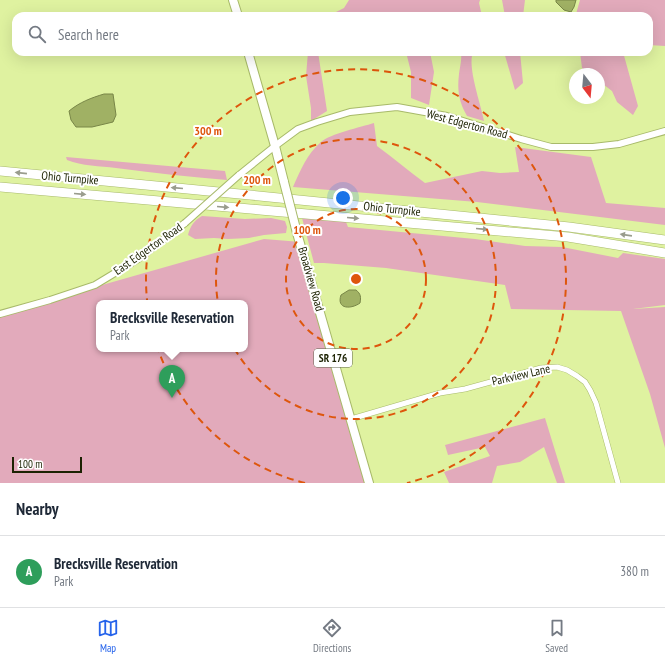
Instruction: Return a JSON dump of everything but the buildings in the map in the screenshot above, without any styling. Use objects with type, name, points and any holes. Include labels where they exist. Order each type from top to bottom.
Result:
[{"type":"highway","name":"Ohio Turnpike","points":[[0,171],[569,227],[665,240]]},
{"type":"highway","name":"Ohio Turnpike","points":[[0,187],[568,237],[665,253]]},
{"type":"main road","points":[[233,0],[237,12]]},
{"type":"main road","name":"Broadview Road","points":[[249,56],[276,146],[297,233],[369,483]]},
{"type":"street","name":"West Edgerton Road","points":[[276,146],[298,129],[316,122],[350,112],[397,107],[447,116],[551,147],[619,144],[665,132]]},
{"type":"street","name":"East Edgerton Road","points":[[0,314],[50,300],[95,284],[138,259],[185,223],[239,175],[276,146]]},
{"type":"street","name":"Parkview Lane","points":[[351,419],[440,393],[465,389],[541,368],[557,367],[567,370],[577,376],[590,390],[596,403],[618,483]]},
{"type":"shaded area","points":[[349,0],[480,0],[479,3],[481,12],[336,12],[344,8]]},
{"type":"shaded area","points":[[502,0],[525,0],[524,12],[504,12]]},
{"type":"shaded area","points":[[556,0],[576,0],[571,12],[564,10],[556,2]]},
{"type":"shaded area","points":[[580,0],[665,0],[665,46],[653,45],[653,12],[577,12]]},
{"type":"shaded area","points":[[308,56],[319,56],[327,111],[311,121],[311,108],[306,76]]},
{"type":"shaded area","points":[[407,56],[431,56],[434,72],[429,105],[411,98],[411,72]]},
{"type":"shaded area","points":[[461,56],[472,56],[473,76],[484,121],[467,116],[460,101],[458,86]]},
{"type":"shaded area","points":[[505,56],[520,56],[523,83],[515,90]]},
{"type":"shaded area","points":[[580,56],[624,56],[638,106],[633,115],[617,102],[612,91],[605,86],[605,68],[582,68]]},
{"type":"shaded area","points":[[104,94],[113,94],[116,115],[113,122],[92,127],[76,127],[71,120],[69,111],[77,105]]},
{"type":"shaded area","points":[[374,123],[377,146],[425,183],[482,171],[500,173],[519,172],[515,147],[591,157],[606,203],[665,208],[665,225],[477,202],[293,187],[308,157],[321,142],[338,134]]},
{"type":"shaded area","points":[[66,157],[225,171],[227,180],[85,165],[67,160]]},
{"type":"shaded area","points":[[202,216],[245,219],[271,218],[285,221],[287,227],[286,233],[249,238],[195,239],[188,235],[191,227]]},
{"type":"shaded area","points":[[302,218],[346,222],[348,227],[475,239],[525,246],[562,247],[618,258],[623,253],[665,259],[665,305],[633,309],[665,307],[665,448],[650,394],[621,311],[511,309],[505,285],[386,268],[314,263]]},
{"type":"shaded area","points":[[264,239],[301,242],[369,483],[0,483],[0,314]]},
{"type":"shaded area","points":[[349,290],[356,290],[360,294],[360,303],[346,307],[343,306],[340,300],[341,295]]},
{"type":"shaded area","points":[[545,418],[565,483],[557,483],[544,447],[520,462],[497,466],[492,483],[449,483],[444,472],[490,456],[485,447],[448,455],[445,445]]},
{"type":"place","name":"Brecksville Reservation","points":[[172,398]]}]
